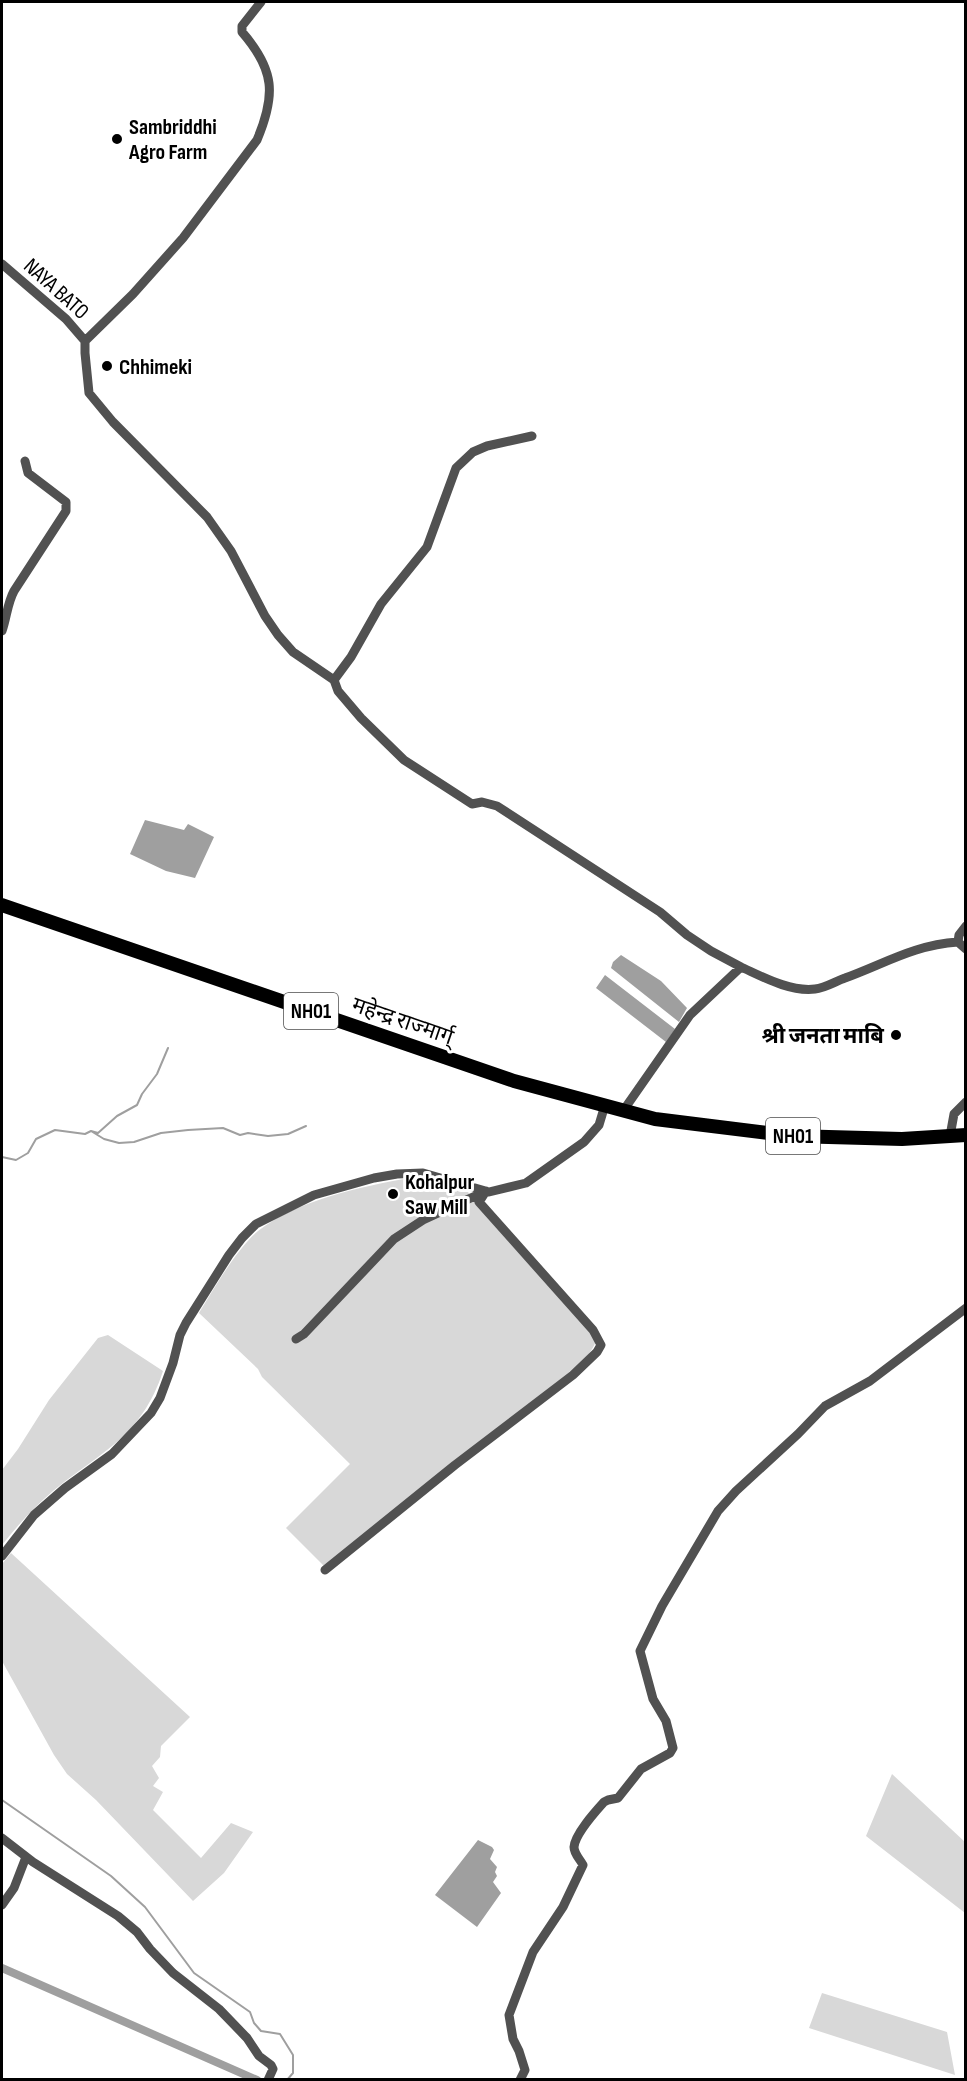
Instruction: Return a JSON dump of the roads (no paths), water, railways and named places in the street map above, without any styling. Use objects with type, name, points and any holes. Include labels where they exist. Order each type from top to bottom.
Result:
[{"type":"highway","name":"महेन्द्र राज्मार्ग्","points":[[2,905],[514,1081],[623,1111]]},
{"type":"highway","name":"NH01","points":[[623,1111],[655,1119],[792,1136],[902,1139],[966,1135]]},
{"type":"street","points":[[261,2],[242,26],[242,32],[257,49],[269,77],[270,95],[263,126],[257,140],[183,238],[133,294],[86,341],[85,353],[90,393],[113,422],[207,517],[231,551],[265,616],[278,635],[293,651],[334,680],[338,691],[361,718],[404,759],[472,804],[482,802],[497,806],[660,912],[687,935],[711,951],[741,967],[791,987],[816,990],[904,953],[930,945],[962,945],[959,935],[966,926]]},
{"type":"street","name":"NAYA BATO","points":[[2,264],[66,319],[86,341]]},
{"type":"street","points":[[334,680],[351,657],[381,604],[427,547],[456,468],[473,452],[487,446],[532,436]]},
{"type":"street","points":[[2,631],[7,620],[9,600],[63,517],[67,506],[66,502],[28,473],[25,461]]},
{"type":"street","points":[[623,1111],[690,1015],[741,967]]},
{"type":"street","points":[[950,1136],[954,1114],[966,1102]]},
{"type":"street","points":[[2,1556],[34,1515],[65,1488],[112,1454],[151,1413],[160,1398],[186,1323],[229,1255],[256,1224],[314,1195],[397,1174],[423,1173],[489,1192],[526,1183],[584,1142],[599,1125],[605,1105]]},
{"type":"street","points":[[297,1339],[394,1239],[423,1220],[486,1191]]},
{"type":"street","points":[[325,1570],[455,1465],[573,1375],[597,1352],[601,1345],[593,1330],[479,1202],[486,1191]]},
{"type":"street","points":[[520,2079],[525,2070],[513,2039],[509,2016],[533,1952],[563,1907],[583,1865],[574,1846],[581,1831],[604,1802],[618,1798],[641,1769],[670,1753],[673,1748],[666,1721],[653,1699],[640,1652],[662,1606],[718,1510],[752,1474],[798,1434],[825,1406],[870,1381],[966,1308]]},
{"type":"street","points":[[2,1838],[26,1857],[118,1916],[137,1932],[173,1973],[219,2009],[247,2038],[259,2056],[271,2065],[273,2069],[268,2079]]},
{"type":"street","points":[[2,1905],[14,1888],[26,1857]]},
{"type":"waterway","points":[[2,1157],[16,1160],[28,1153],[36,1139],[55,1130],[85,1134],[91,1131],[98,1133],[117,1116],[137,1105],[157,1074],[168,1048]]},
{"type":"waterway","points":[[91,1131],[104,1139],[119,1143],[134,1142],[161,1133],[188,1130],[223,1128],[240,1135],[248,1133],[268,1136],[288,1134],[306,1126]]},
{"type":"waterway","points":[[2,1800],[111,1876],[145,1907],[194,1973],[250,2012],[254,2023],[261,2031],[280,2034],[293,2055],[293,2073],[287,2080]]},
{"type":"waterway","points":[[2,1968],[257,2080]]},
{"type":"place","name":"Sambriddhi Agro Farm","points":[[117,139]]},
{"type":"place","name":"Chhimeki","points":[[107,366]]},
{"type":"place","name":"श्री जनता माबि","points":[[896,1035]]},
{"type":"place","name":"Kohalpur Saw Mill","points":[[393,1194]]}]
